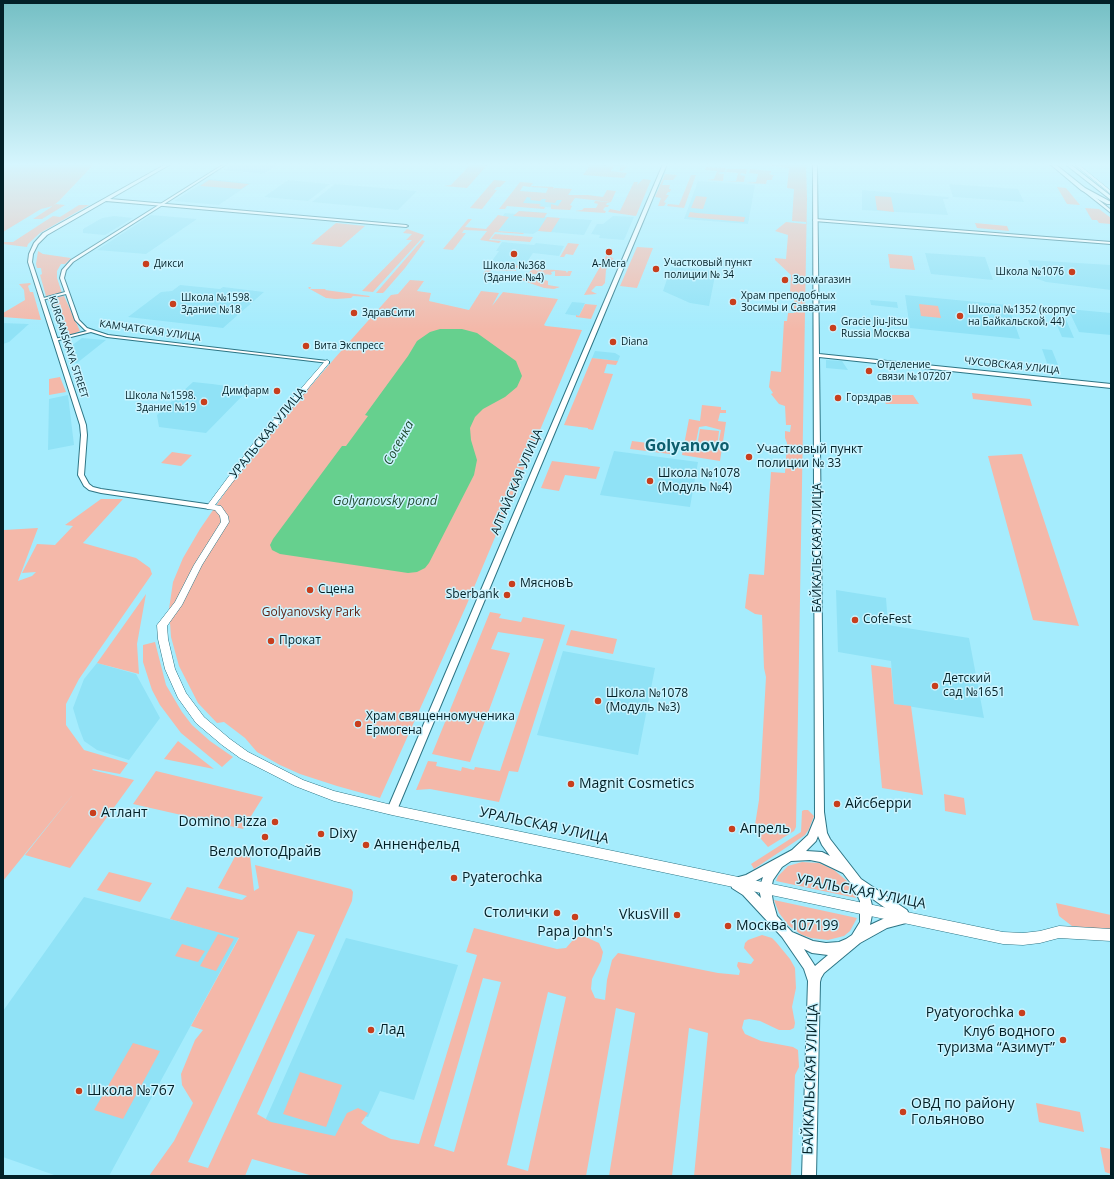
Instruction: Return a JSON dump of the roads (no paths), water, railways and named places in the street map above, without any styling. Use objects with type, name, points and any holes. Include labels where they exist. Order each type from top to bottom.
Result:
[{"type":"main road","name":"УРАЛЬСКАЯ УЛИЦА","points":[[327,362],[255,446],[210,507],[218,508],[224,516],[224,522],[198,566],[179,603],[162,625],[163,639],[170,669],[182,695],[200,720],[226,742],[244,755],[299,784],[334,796],[392,810],[1003,938],[1023,939],[1040,937],[1059,932],[1111,935]]},
{"type":"street","name":"KURGANSKAYA STREET","points":[[71,219],[50,231],[36,244],[31,254],[30,262],[83,425],[84,435],[81,474],[86,485],[91,489],[101,491],[210,507]]},
{"type":"street","name":"КАМЧАТСКАЯ УЛИЦА","points":[[139,219],[72,261],[62,275],[67,293],[79,323],[90,331],[114,336],[327,362]]},
{"type":"street","points":[[325,219],[406,226]]},
{"type":"street","name":"АЛТАЙСКАЯ УЛИЦА","points":[[392,810],[642,219]]},
{"type":"street","points":[[815,220],[1111,243]]},
{"type":"street","name":"БАЙКАЛЬСКАЯ УЛИЦА","points":[[815,220],[819,812]]},
{"type":"street","points":[[42,299],[67,293]]},
{"type":"street","points":[[56,340],[90,331]]},
{"type":"street","name":"ЧУСОВСКАЯ УЛИЦА","points":[[816,355],[1111,386]]},
{"type":"street","points":[[814,982],[813,974],[807,962],[771,915],[767,902],[766,889],[768,878],[774,868],[812,838],[818,825],[819,812]]},
{"type":"street","points":[[814,982],[820,969],[853,941],[862,931],[866,922],[867,910],[862,891],[855,879],[824,837],[820,825],[819,812]]},
{"type":"street","points":[[732,882],[748,880],[786,859],[805,855],[822,857],[838,865],[900,913],[917,920]]},
{"type":"street","points":[[732,882],[747,891],[782,929],[798,942],[812,947],[826,949],[839,948],[893,920],[917,920]]},
{"type":"street","name":"БАЙКАЛЬСКАЯ УЛИЦА","points":[[808,1176],[814,982]]},
{"type":"water","name":"Golyanovsky pond","points":[[440,329],[462,329],[477,333],[516,361],[522,376],[517,387],[505,397],[483,409],[475,417],[470,428],[471,440],[477,460],[474,475],[429,563],[425,568],[417,572],[408,573],[280,554],[272,550],[270,545],[273,539],[342,446],[346,446],[368,416],[365,415],[408,356],[417,341],[430,332]]},
{"type":"place","name":"А-Мега","points":[[609,252]]},
{"type":"place","name":"Школа №368 (Здание №4)","points":[[514,254]]},
{"type":"place","name":"Дикси","points":[[146,264]]},
{"type":"place","name":"Участковый пункт полиции № 34","points":[[656,269]]},
{"type":"place","name":"Школа №1076","points":[[1072,272]]},
{"type":"place","name":"Зоомагазин","points":[[785,280]]},
{"type":"place","name":"Храм преподобных Зосимы и Савватия","points":[[733,302]]},
{"type":"place","name":"Школа №1598. Здание №18","points":[[173,304]]},
{"type":"place","name":"ЗдравСити","points":[[354,313]]},
{"type":"place","name":"Школа №1352 (корпус на Байкальской, 44)","points":[[960,316]]},
{"type":"place","name":"Gracie Jiu-Jitsu Russia Москва","points":[[833,328]]},
{"type":"place","name":"Diana","points":[[613,342]]},
{"type":"place","name":"Вита Экспресс","points":[[306,346]]},
{"type":"place","name":"Отделение связи №107207","points":[[869,371]]},
{"type":"place","name":"Димфарм","points":[[277,391]]},
{"type":"place","name":"Горздрав","points":[[838,398]]},
{"type":"place","name":"Школа №1598. Здание №19","points":[[204,402]]},
{"type":"place","name":"Участковый пункт полиции № 33","points":[[749,457]]},
{"type":"place","name":"Школа №1078 (Модуль №4)","points":[[650,481]]},
{"type":"place","name":"МясновЪ","points":[[512,584]]},
{"type":"place","name":"Сцена","points":[[310,590]]},
{"type":"place","name":"Sberbank","points":[[507,595]]},
{"type":"place","name":"CofeFest","points":[[855,620]]},
{"type":"place","name":"Прокат","points":[[271,641]]},
{"type":"place","name":"Детский сад №1651","points":[[935,686]]},
{"type":"place","name":"Школа №1078 (Модуль №3)","points":[[598,701]]},
{"type":"place","name":"Храм священномученика Ермогена","points":[[358,724]]},
{"type":"place","name":"Magnit Cosmetics","points":[[571,784]]},
{"type":"place","name":"Айсберри","points":[[837,804]]},
{"type":"place","name":"Атлант","points":[[93,813]]},
{"type":"place","name":"Domino Pizza","points":[[275,822]]},
{"type":"place","name":"Апрель","points":[[732,829]]},
{"type":"place","name":"Dixy","points":[[321,834]]},
{"type":"place","name":"ВелоМотоДрайв","points":[[265,837]]},
{"type":"place","name":"Анненфельд","points":[[366,845]]},
{"type":"place","name":"Pyaterochka","points":[[454,878]]},
{"type":"place","name":"Столички","points":[[557,913]]},
{"type":"place","name":"VkusVill","points":[[677,915]]},
{"type":"place","name":"Papa John's","points":[[575,917]]},
{"type":"place","name":"Москва 107199","points":[[728,926]]},
{"type":"place","name":"Pyatyorochka","points":[[1022,1013]]},
{"type":"place","name":"Лад","points":[[371,1030]]},
{"type":"place","name":"Клуб водного туризма “Азимут”","points":[[1063,1040]]},
{"type":"place","name":"Школа №767","points":[[79,1091]]},
{"type":"place","name":"ОВД по району Гольяново","points":[[903,1112]]},
{"type":"district","name":"Golyanovo","points":[[687,446]]},
{"type":"water label","name":"Сосенка","points":[[399,443]]},
{"type":"park label","name":"Golyanovsky Park","points":[[311,613]]}]
